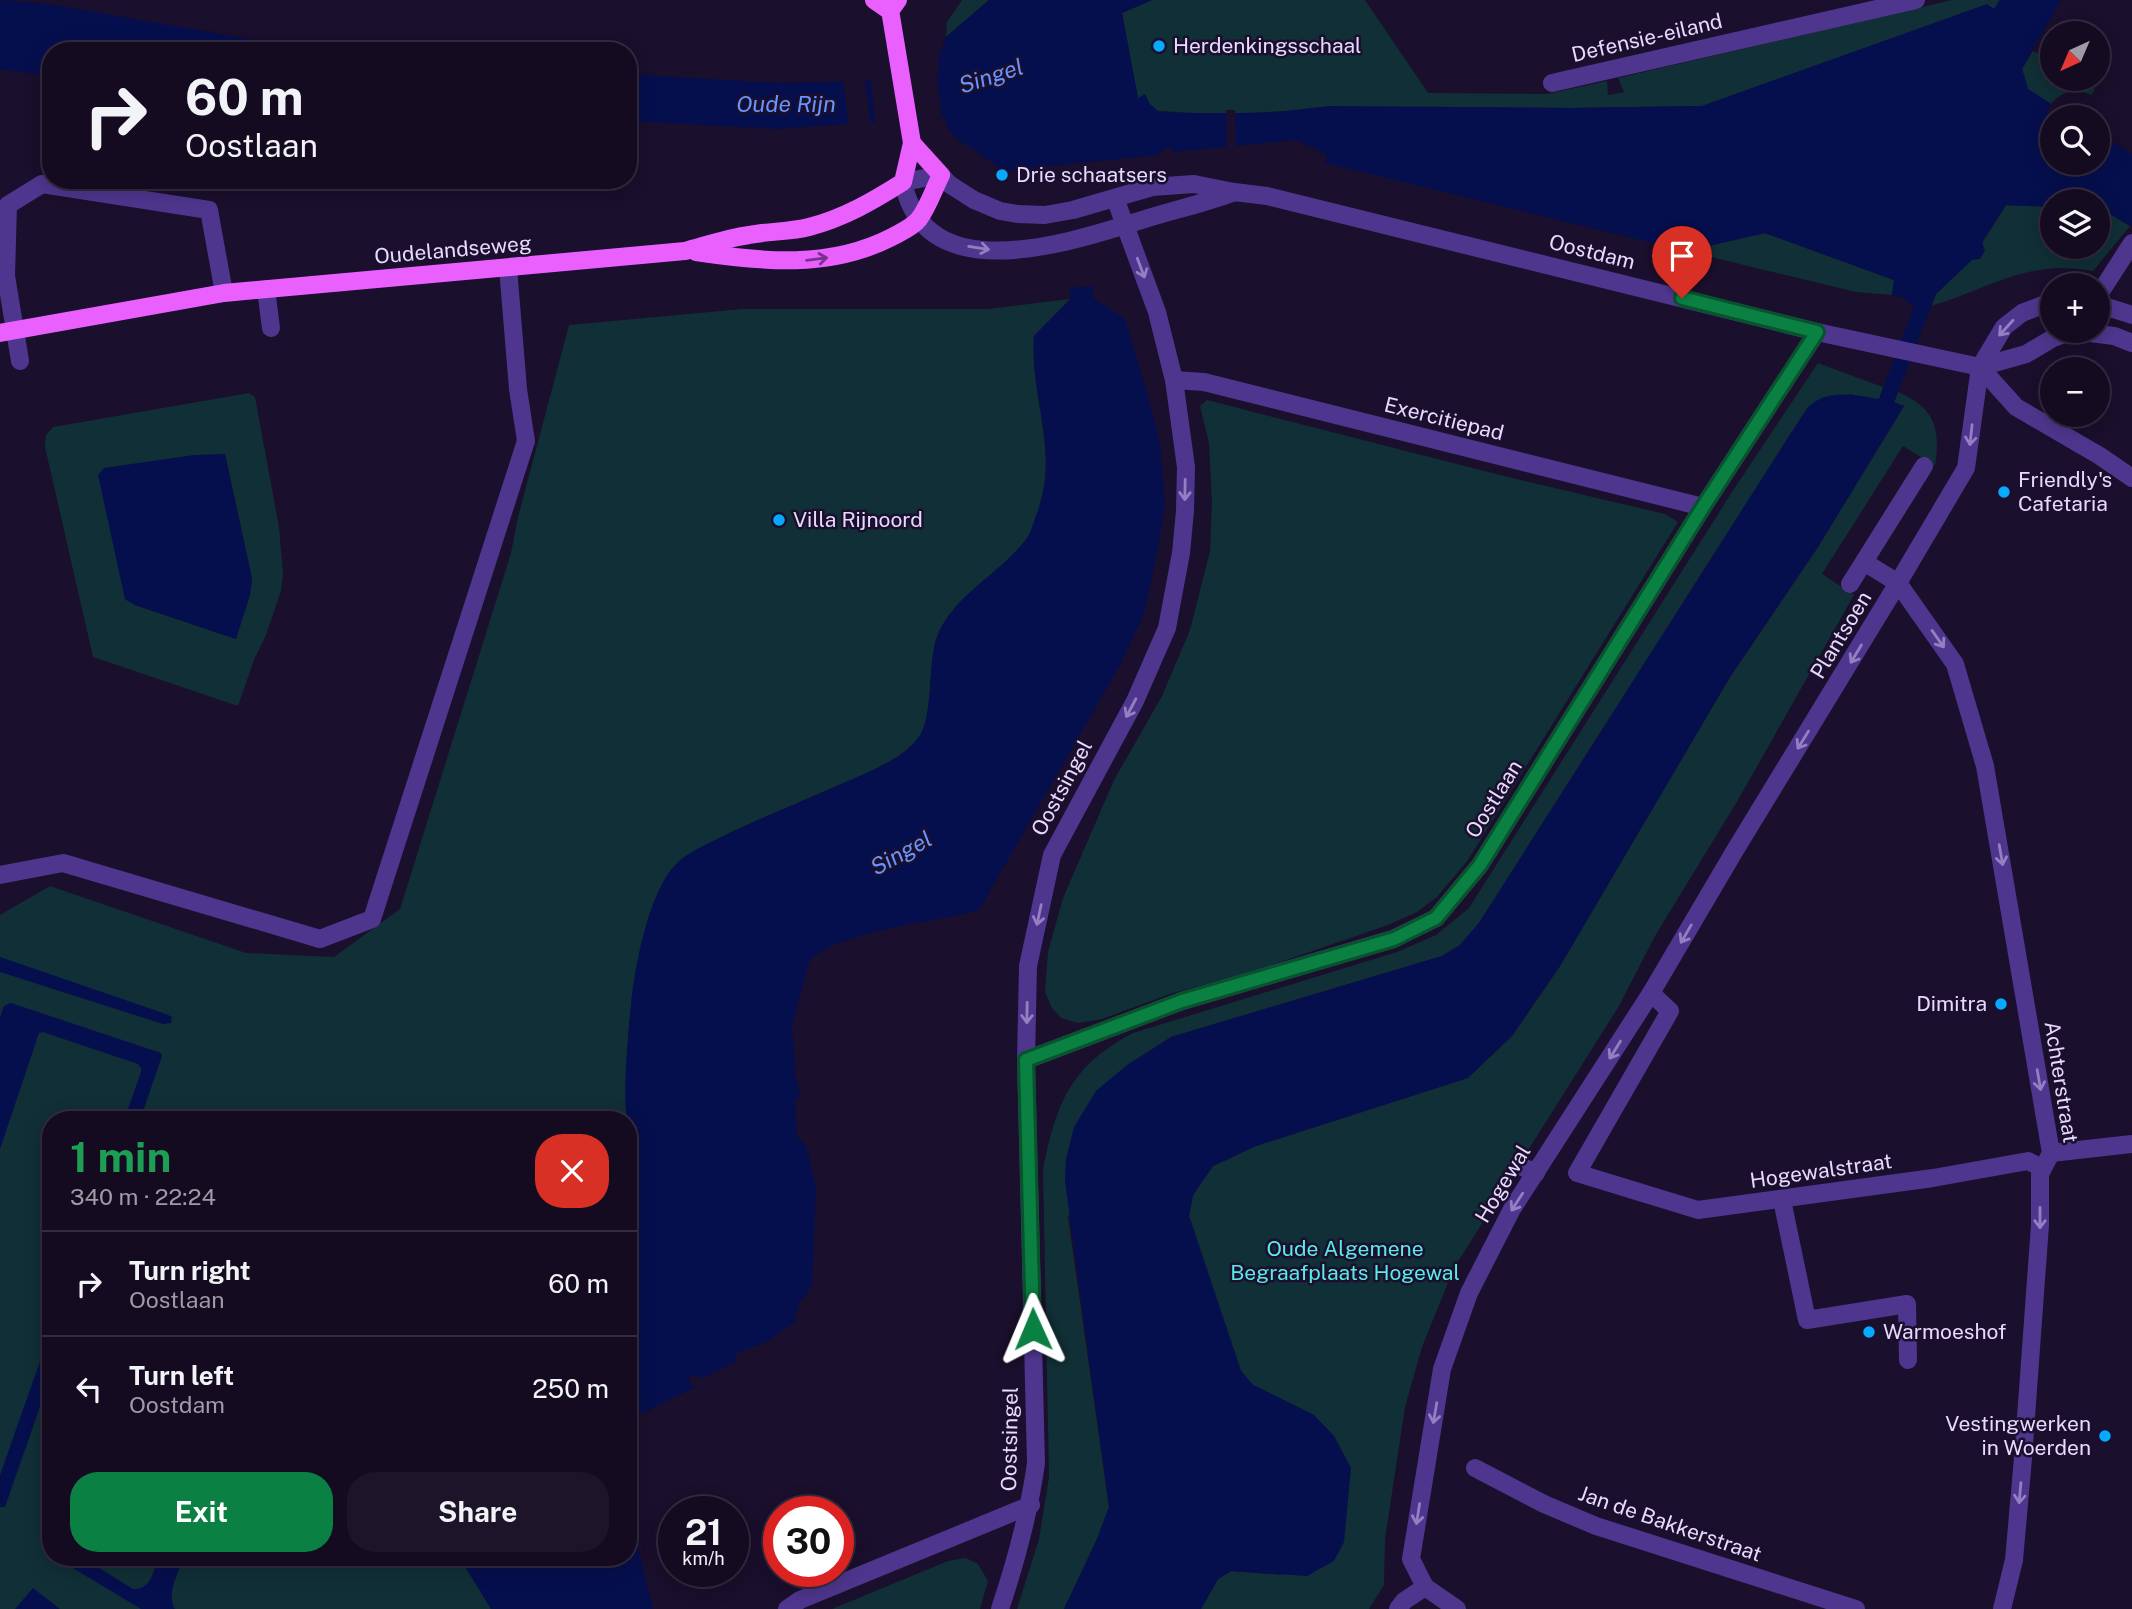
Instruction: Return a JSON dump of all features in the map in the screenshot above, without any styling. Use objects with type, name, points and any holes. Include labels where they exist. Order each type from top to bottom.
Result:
[{"type":"main road","points":[[874,0],[894,6],[900,74],[912,143],[903,182]]},
{"type":"main road","points":[[912,143],[941,175],[918,220]]},
{"type":"main road","name":"Oudelandseweg","points":[[8,332],[224,293],[685,251],[750,234],[780,233],[809,227],[858,209],[903,182]]},
{"type":"main road","name":"Oudelandseweg","points":[[685,251],[749,260],[794,262],[825,258],[875,246],[918,220]]},
{"type":"street","name":"Defensie-eiland","points":[[1552,83],[1916,0]]},
{"type":"street","name":"Oudelandseweg","points":[[903,182],[941,175]]},
{"type":"street","name":"Oostdam","points":[[941,175],[949,184],[974,200],[1000,211],[1017,214],[1045,215],[1073,210],[1152,187],[1194,184],[1268,196],[1817,332],[1980,367]]},
{"type":"street","points":[[903,182],[907,202],[918,220]]},
{"type":"street","points":[[20,361],[8,332],[8,205],[42,184]]},
{"type":"street","points":[[74,189],[209,210],[224,293]]},
{"type":"street","name":"Oostdam","points":[[918,220],[936,236],[962,246],[1002,252],[1069,242],[1172,211],[1195,207],[1234,192]]},
{"type":"street","name":"Oostsingel","points":[[1000,1609],[1020,1550],[1031,1505],[1036,1463],[1026,1060],[1028,966],[1052,855],[1135,701],[1167,628],[1181,553],[1185,511],[1186,467],[1174,380],[1157,312],[1115,198]]},
{"type":"street","points":[[2110,279],[2132,243]]},
{"type":"street","points":[[0,875],[63,863],[320,939],[372,919],[526,441],[518,389],[508,268]]},
{"type":"street","points":[[266,289],[271,328]]},
{"type":"street","points":[[2110,302],[2132,315]]},
{"type":"street","name":"Plantsoen","points":[[1554,1145],[1651,993],[1966,467],[1980,367],[2004,327],[2022,313],[2040,306]]},
{"type":"street","name":"Oostlaan","points":[[1026,1060],[1182,1001],[1394,939],[1436,918],[1480,865],[1703,507],[1817,332]]},
{"type":"street","points":[[2132,343],[2114,336],[2067,333],[2026,354],[1980,367],[2015,407],[2100,456],[2132,478]]},
{"type":"street","name":"Exercitiepad","points":[[1174,380],[1204,382],[1703,507]]},
{"type":"street","points":[[1850,584],[1924,466]]},
{"type":"street","points":[[1864,562],[1898,583]]},
{"type":"street","name":"Achterstraat","points":[[1898,583],[1955,664],[1985,766],[2047,1160],[2040,1174],[2040,1225],[2015,1548],[2002,1609]]},
{"type":"street","name":"Hogewalstraat","points":[[1651,993],[1670,1011],[1577,1173],[1698,1210],[1933,1178],[2047,1160],[2100,1147],[2132,1144]]},
{"type":"street","name":"Hogewal","points":[[1425,1587],[1411,1559],[1442,1369],[1455,1339],[1469,1293],[1512,1209],[1554,1145]]},
{"type":"street","points":[[1518,1165],[1536,1173]]},
{"type":"street","points":[[1783,1200],[1807,1320],[1907,1304],[1908,1360]]},
{"type":"street","name":"Jan de Bakkerstraat","points":[[1475,1468],[1595,1526],[1853,1609]]},
{"type":"street","name":"Oostsingel","points":[[788,1609],[800,1600],[1031,1505]]},
{"type":"street","points":[[1398,1609],[1404,1601],[1425,1587],[1457,1609]]},
{"type":"green space","points":[[962,0],[989,0],[946,37],[947,22]]},
{"type":"green space","points":[[1152,0],[1365,0],[1428,93],[1547,94],[1607,81],[1608,95],[1624,92],[1618,78],[1952,0],[2000,0],[1994,9],[1987,5],[1702,106],[1382,107],[1217,114],[1158,111],[1138,98],[1122,13]]},
{"type":"green space","points":[[2033,51],[2040,55],[2040,91],[2094,91],[2091,95],[2070,92],[2051,104],[2028,89],[2022,69]]},
{"type":"green space","points":[[2006,205],[2040,206],[2040,259],[2103,259],[2093,271],[2070,268],[2029,272],[1931,306],[1936,294],[1972,259]]},
{"type":"green space","points":[[2110,214],[2130,226],[2110,250]]},
{"type":"green space","points":[[1765,233],[1894,280],[1892,295],[1856,292],[1686,251]]},
{"type":"green space","points":[[1070,299],[1034,336],[1036,383],[1046,471],[1043,494],[1028,536],[1004,563],[964,598],[943,625],[934,651],[927,718],[924,729],[911,747],[876,769],[696,850],[671,870],[654,906],[634,985],[628,1039],[627,1111],[42,1111],[42,1566],[465,1566],[491,1609],[0,1609],[0,915],[50,886],[246,953],[334,957],[400,909],[511,553],[569,325],[742,309],[988,309]]},
{"type":"green space","points":[[1818,363],[1883,387],[1879,400],[1850,394],[1791,433],[1479,923],[1460,945],[1442,956],[1171,1037],[1068,1217],[1109,1507],[1064,1609],[1017,1609],[1039,1539],[1049,1477],[1043,1170],[1054,1125],[1069,1089],[1094,1059],[1133,1033],[1397,952],[1436,935],[1469,908],[1732,492]]},
{"type":"green space","name":"Oude Algemene Begraafplaats Hogewal","points":[[1898,392],[1920,405],[1932,420],[1937,441],[1935,466],[1903,446],[1822,574],[1854,595],[1738,800],[1655,936],[1619,1006],[1454,1268],[1422,1347],[1405,1407],[1385,1539],[1384,1585],[1369,1609],[1201,1609],[1218,1579],[1231,1571],[1281,1575],[1314,1415],[1253,1385],[1241,1371],[1189,1216],[1193,1195],[1213,1166],[1256,1146],[1467,1078],[1512,1036],[1560,966],[1730,677],[1818,547],[1904,406],[1894,403]]},
{"type":"green space","points":[[249,393],[255,397],[279,527],[283,574],[281,591],[266,635],[238,706],[93,657],[45,447],[46,435],[53,427]],"holes":[[[225,454],[252,579],[236,639],[135,605],[125,599]]]},
{"type":"green space","points":[[1207,400],[1665,514],[1678,522],[1468,860],[1437,897],[1417,912],[1388,925],[1258,970],[1170,994],[1102,1019],[1078,1023],[1061,1018],[1052,1008],[1045,992],[1048,952],[1063,898],[1114,780],[1162,696],[1190,630],[1210,551],[1212,503],[1209,443],[1200,406]]},
{"type":"green space","points":[[966,1558],[978,1564],[988,1581],[980,1609],[832,1609],[948,1561]]},
{"type":"water","points":[[0,0],[49,4],[266,42],[42,42],[42,75],[0,69]]},
{"type":"water","points":[[989,0],[1152,0],[1122,13],[1138,98],[1145,94],[1150,104],[1158,111],[1268,113],[1329,106],[1702,106],[1987,4],[1994,9],[2000,0],[2061,0],[2049,21],[2040,21],[2040,37],[2022,69],[2028,89],[2051,104],[2040,105],[2040,175],[2110,175],[2110,141],[2132,154],[2130,226],[2110,214],[2110,189],[2040,189],[2040,206],[2006,205],[1982,242],[1985,251],[1980,259],[1972,260],[1936,294],[1894,402],[1904,406],[1818,547],[1730,677],[1560,966],[1512,1036],[1468,1078],[1256,1146],[1213,1166],[1193,1195],[1189,1216],[1241,1371],[1253,1385],[1314,1415],[1334,1436],[1351,1468],[1344,1542],[1334,1561],[1307,1576],[1231,1571],[1218,1579],[1201,1609],[1064,1609],[1109,1507],[1065,1181],[1066,1159],[1074,1127],[1096,1091],[1127,1065],[1171,1037],[1442,956],[1460,945],[1479,923],[1807,408],[1832,395],[1879,399],[1914,307],[1904,298],[1892,295],[1894,280],[1765,233],[1686,251],[1325,163],[1327,155],[1296,140],[1174,152],[1169,146],[1157,155],[1005,171],[953,136],[947,127],[946,117],[778,129],[637,121],[637,75],[777,83],[836,82],[939,75],[939,56],[946,37]]},
{"type":"water","name":"Singel","points":[[1093,286],[1093,298],[1125,319],[1160,444],[1165,504],[1144,614],[1120,665],[979,910],[841,942],[822,951],[809,962],[792,1026],[796,1078],[800,1094],[795,1102],[797,1137],[806,1145],[816,1187],[812,1286],[797,1306],[800,1309],[793,1316],[798,1320],[766,1342],[735,1354],[737,1361],[701,1379],[695,1374],[688,1379],[694,1388],[637,1416],[637,1111],[626,1111],[626,1065],[636,970],[645,928],[659,889],[668,873],[690,853],[885,764],[903,753],[918,738],[926,719],[934,651],[943,624],[964,598],[1016,551],[1032,528],[1043,494],[1046,471],[1036,383],[1034,336],[1070,300],[1070,288]]},
{"type":"water","points":[[225,454],[252,579],[250,595],[236,639],[135,605],[125,599],[98,475],[104,468],[194,455]]},
{"type":"water","points":[[0,957],[166,1014],[172,1017],[171,1023],[163,1024],[0,972]]},
{"type":"water","points":[[11,1003],[161,1053],[143,1111],[127,1111],[141,1072],[138,1064],[43,1032],[39,1033],[0,1149],[0,1017],[4,1006]]},
{"type":"water","points":[[42,1356],[42,1401],[5,1507],[0,1507],[0,1475]]},
{"type":"water","points":[[637,1543],[653,1609],[491,1609],[465,1566],[637,1566]]},
{"type":"water","points":[[69,1566],[96,1566],[133,1589],[139,1589],[148,1583],[156,1566],[181,1566],[172,1590],[175,1609],[141,1609]]},
{"type":"water","points":[[33,1588],[60,1609],[15,1609]]},
{"type":"pier","points":[[936,69],[942,118],[876,125],[870,77]]},
{"type":"pier","points":[[865,78],[871,126],[849,127],[843,80]]},
{"type":"pier","points":[[1226,110],[1235,110],[1236,150],[1227,151]]},
{"type":"place","name":"Herdenkingsschaal","points":[[1159,46]]},
{"type":"place","name":"Drie schaatsers","points":[[1002,175]]},
{"type":"place","name":"Friendly's Cafetaria","points":[[2004,492]]},
{"type":"place","name":"Villa Rijnoord","points":[[779,520]]},
{"type":"place","name":"Dimitra","points":[[2001,1004]]},
{"type":"place","name":"Warmoeshof","points":[[1869,1332]]},
{"type":"place","name":"Vestingwerken in Woerden","points":[[2105,1436]]},
{"type":"route","points":[[1033,1329],[1026,1060],[1182,1001],[1394,939],[1436,918],[1480,865],[1703,507],[1817,332],[1682,298]]},
{"type":"water label","name":"Oude Rijn","points":[[786,104]]}]
